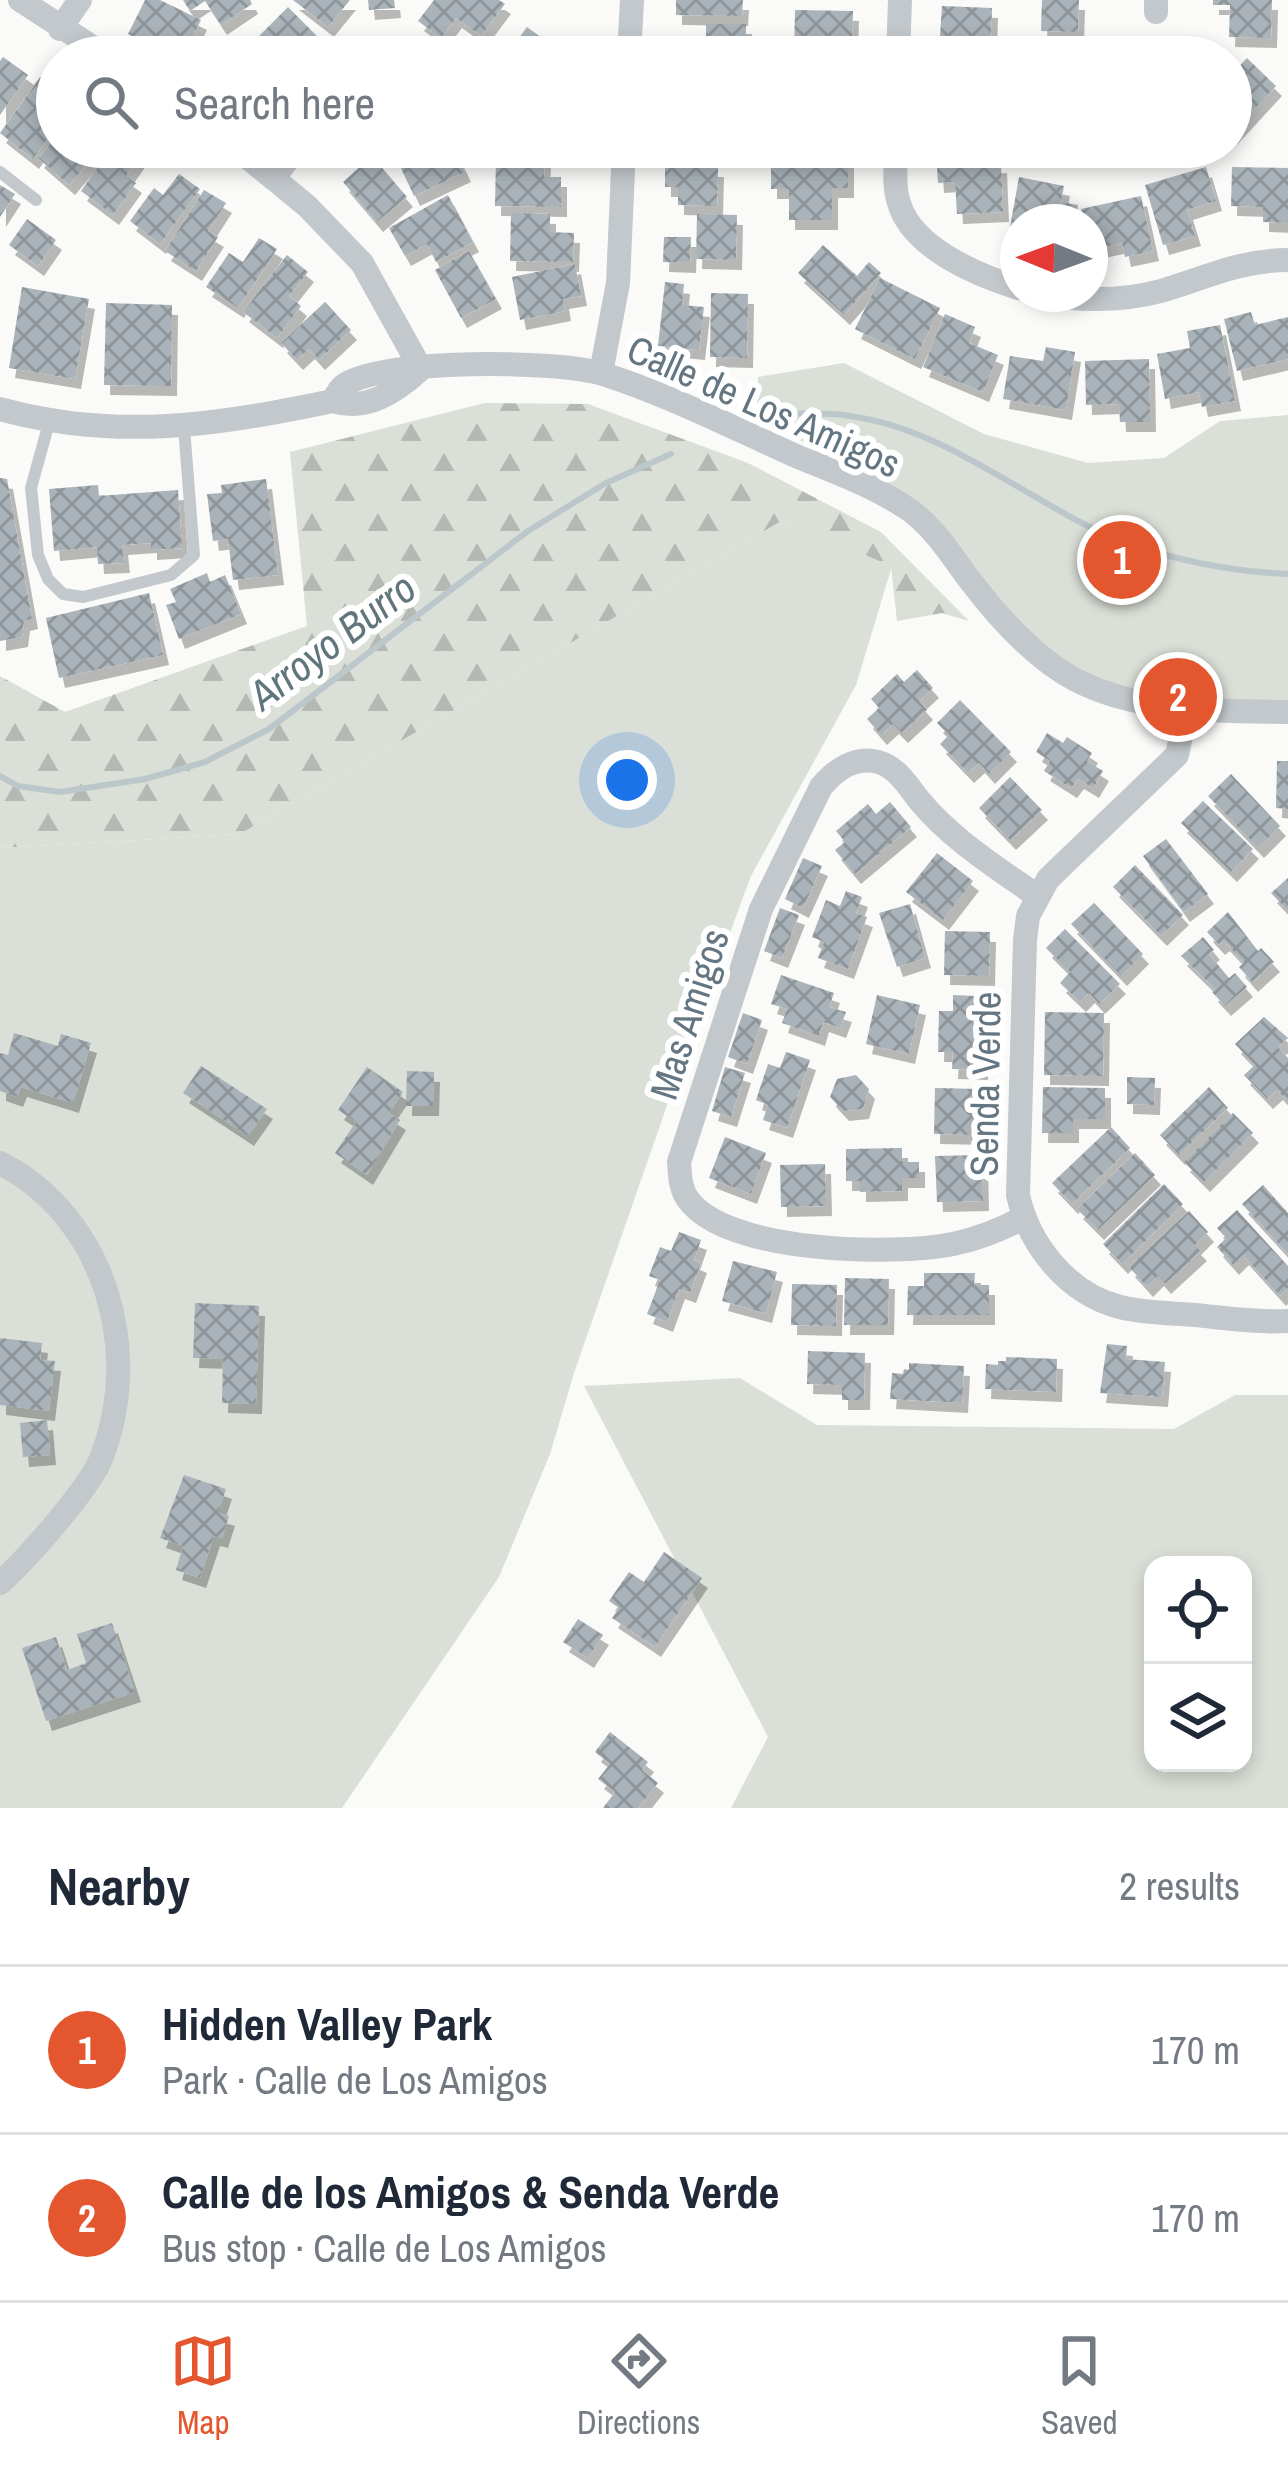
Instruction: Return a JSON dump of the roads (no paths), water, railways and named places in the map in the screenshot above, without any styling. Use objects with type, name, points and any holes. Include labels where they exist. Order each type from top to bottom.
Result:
[{"type":"street","points":[[20,0],[72,36]]},
{"type":"street","points":[[60,29],[80,0]]},
{"type":"street","points":[[629,36],[632,0]]},
{"type":"street","points":[[898,36],[899,0]]},
{"type":"street","points":[[262,168],[308,206],[362,263],[421,369]]},
{"type":"street","points":[[274,177],[281,168]]},
{"type":"street","points":[[601,373],[618,283],[623,168]]},
{"type":"street","points":[[896,168],[897,198],[912,228],[966,266],[1000,280]]},
{"type":"street","points":[[1108,298],[1160,291],[1243,263],[1288,260]]},
{"type":"street","name":"Calle de Los Amigos","points":[[0,409],[112,428],[184,427],[333,401],[350,407],[395,393],[421,369],[539,364],[601,373],[715,419],[910,511],[937,534],[974,586],[1028,645],[1050,664],[1098,690],[1187,708],[1288,712]]},
{"type":"street","points":[[1036,896],[1048,879],[1170,764],[1182,743],[1187,708]]},
{"type":"street","name":"Mas Amigos","points":[[1023,1219],[953,1244],[868,1251],[811,1248],[726,1226],[690,1203],[682,1190],[680,1162],[761,909],[821,787],[832,774],[858,762],[892,768],[955,836],[1036,896]]},
{"type":"street","name":"Senda Verde","points":[[1036,896],[1024,940],[1017,1167],[1023,1219],[1046,1256],[1093,1297],[1118,1306],[1288,1322]]},
{"type":"street","points":[[0,1163],[45,1195],[77,1231],[101,1273],[116,1319],[121,1367],[115,1415],[93,1474],[0,1583]]},
{"type":"lane","points":[[0,172],[36,200]]},
{"type":"lane","points":[[50,419],[31,488],[38,555],[48,579],[63,594],[83,597],[171,575],[194,555],[184,427]]},
{"type":"waterway","name":"Arroyo Burro","points":[[776,414],[850,416],[908,431],[963,455],[1119,539],[1203,564],[1288,574]]},
{"type":"waterway","name":"Arroyo Burro","points":[[0,776],[18,786],[60,792],[145,779],[205,762],[269,729],[528,531],[606,483],[671,454]]},
{"type":"place","name":"Hidden Valley Park","points":[[1122,560]]},
{"type":"place","name":"Calle de los Amigos & Senda Verde","points":[[1178,697]]}]
